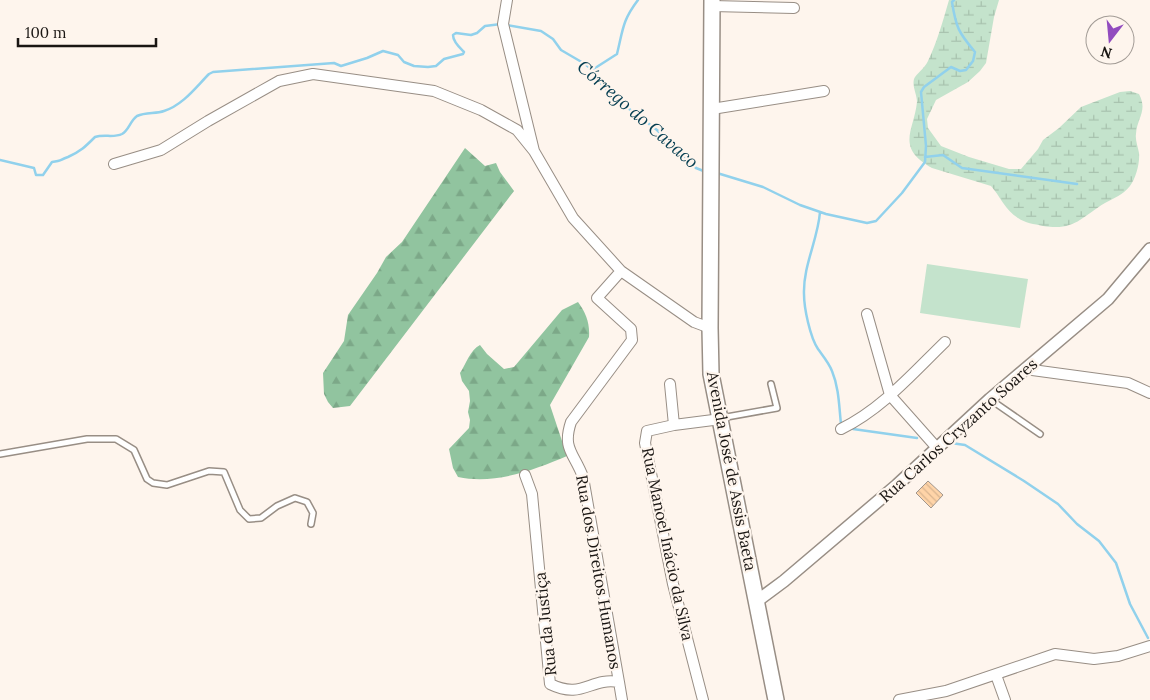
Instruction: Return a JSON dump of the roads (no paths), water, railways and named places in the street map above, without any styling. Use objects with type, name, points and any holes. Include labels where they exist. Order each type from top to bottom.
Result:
[{"type":"main road","name":"Avenida José de Assis Baeta","points":[[712,3],[710,182],[711,374],[776,700]]},
{"type":"street","points":[[507,0],[503,24],[534,151]]},
{"type":"street","points":[[712,3],[794,8]]},
{"type":"street","points":[[114,164],[161,150],[279,81],[313,74],[434,91],[481,110],[517,130],[534,151],[573,218],[621,271],[694,322],[710,328]]},
{"type":"street","points":[[712,109],[824,91]]},
{"type":"street","name":"Rua Carlos Cryzanto Soares","points":[[757,601],[784,581],[897,485],[990,399],[1108,299],[1150,249]]},
{"type":"street","name":"Rua dos Direitos Humanos","points":[[619,682],[583,477],[578,463],[568,449],[566,435],[571,422],[632,340],[631,329],[597,298],[621,271]]},
{"type":"street","points":[[867,314],[890,395],[937,448]]},
{"type":"street","points":[[841,429],[860,420],[890,395],[945,342]]},
{"type":"street","points":[[1025,369],[1128,383],[1150,393]]},
{"type":"street","points":[[670,384],[674,425]]},
{"type":"street","name":"Rua Manoel Inácio da Silva","points":[[703,700],[673,584],[645,444],[647,432],[674,425],[721,419]]},
{"type":"street","name":"Rua da Justiça","points":[[524,475],[532,494],[550,684],[561,692],[577,694],[610,681],[619,682]]},
{"type":"street","points":[[899,700],[946,691],[996,676],[1055,654],[1094,659],[1118,656],[1150,646]]},
{"type":"street","points":[[996,676],[1005,700]]},
{"type":"street","points":[[619,682],[622,700]]},
{"type":"lane","points":[[721,419],[777,408],[771,384]]},
{"type":"lane","points":[[990,399],[1040,434]]},
{"type":"lane","points":[[0,454],[87,439],[116,439],[134,450],[147,479],[153,483],[167,485],[209,471],[224,472],[240,510],[249,519],[261,518],[277,506],[294,498],[307,502],[313,513],[310,524]]},
{"type":"waterway","points":[[592,70],[617,54],[626,20],[638,0]]},
{"type":"waterway","name":"Córrego do Cavaco","points":[[717,173],[763,187],[800,205],[826,214],[867,223],[876,221],[902,193],[925,162],[926,146],[921,92],[924,87],[951,67],[960,71],[966,70],[973,61],[975,52],[962,35],[957,24],[952,2],[954,0]]},
{"type":"waterway","name":"Córrego do Cavaco","points":[[0,160],[34,168],[36,175],[43,175],[52,162],[60,161],[76,153],[95,137],[122,134],[137,116],[161,112],[177,105],[213,72],[334,63],[341,66],[383,51],[398,55],[404,62],[414,66],[436,66],[444,59],[463,54],[464,52],[453,38],[453,35],[456,33],[471,35],[477,33],[485,26],[501,24]]},
{"type":"waterway","name":"Córrego do Cavaco","points":[[507,25],[541,31],[553,39],[561,50],[596,73],[602,85],[612,96],[657,130],[696,168],[706,172]]},
{"type":"waterway","points":[[925,157],[943,155],[962,168],[1077,184]]},
{"type":"waterway","points":[[820,212],[817,232],[806,273],[804,300],[812,337],[834,377],[841,424]]},
{"type":"waterway","points":[[853,429],[917,438]]},
{"type":"waterway","points":[[951,443],[965,445],[1024,481],[1058,504],[1077,524],[1099,541],[1116,563],[1130,604],[1148,638]]}]
